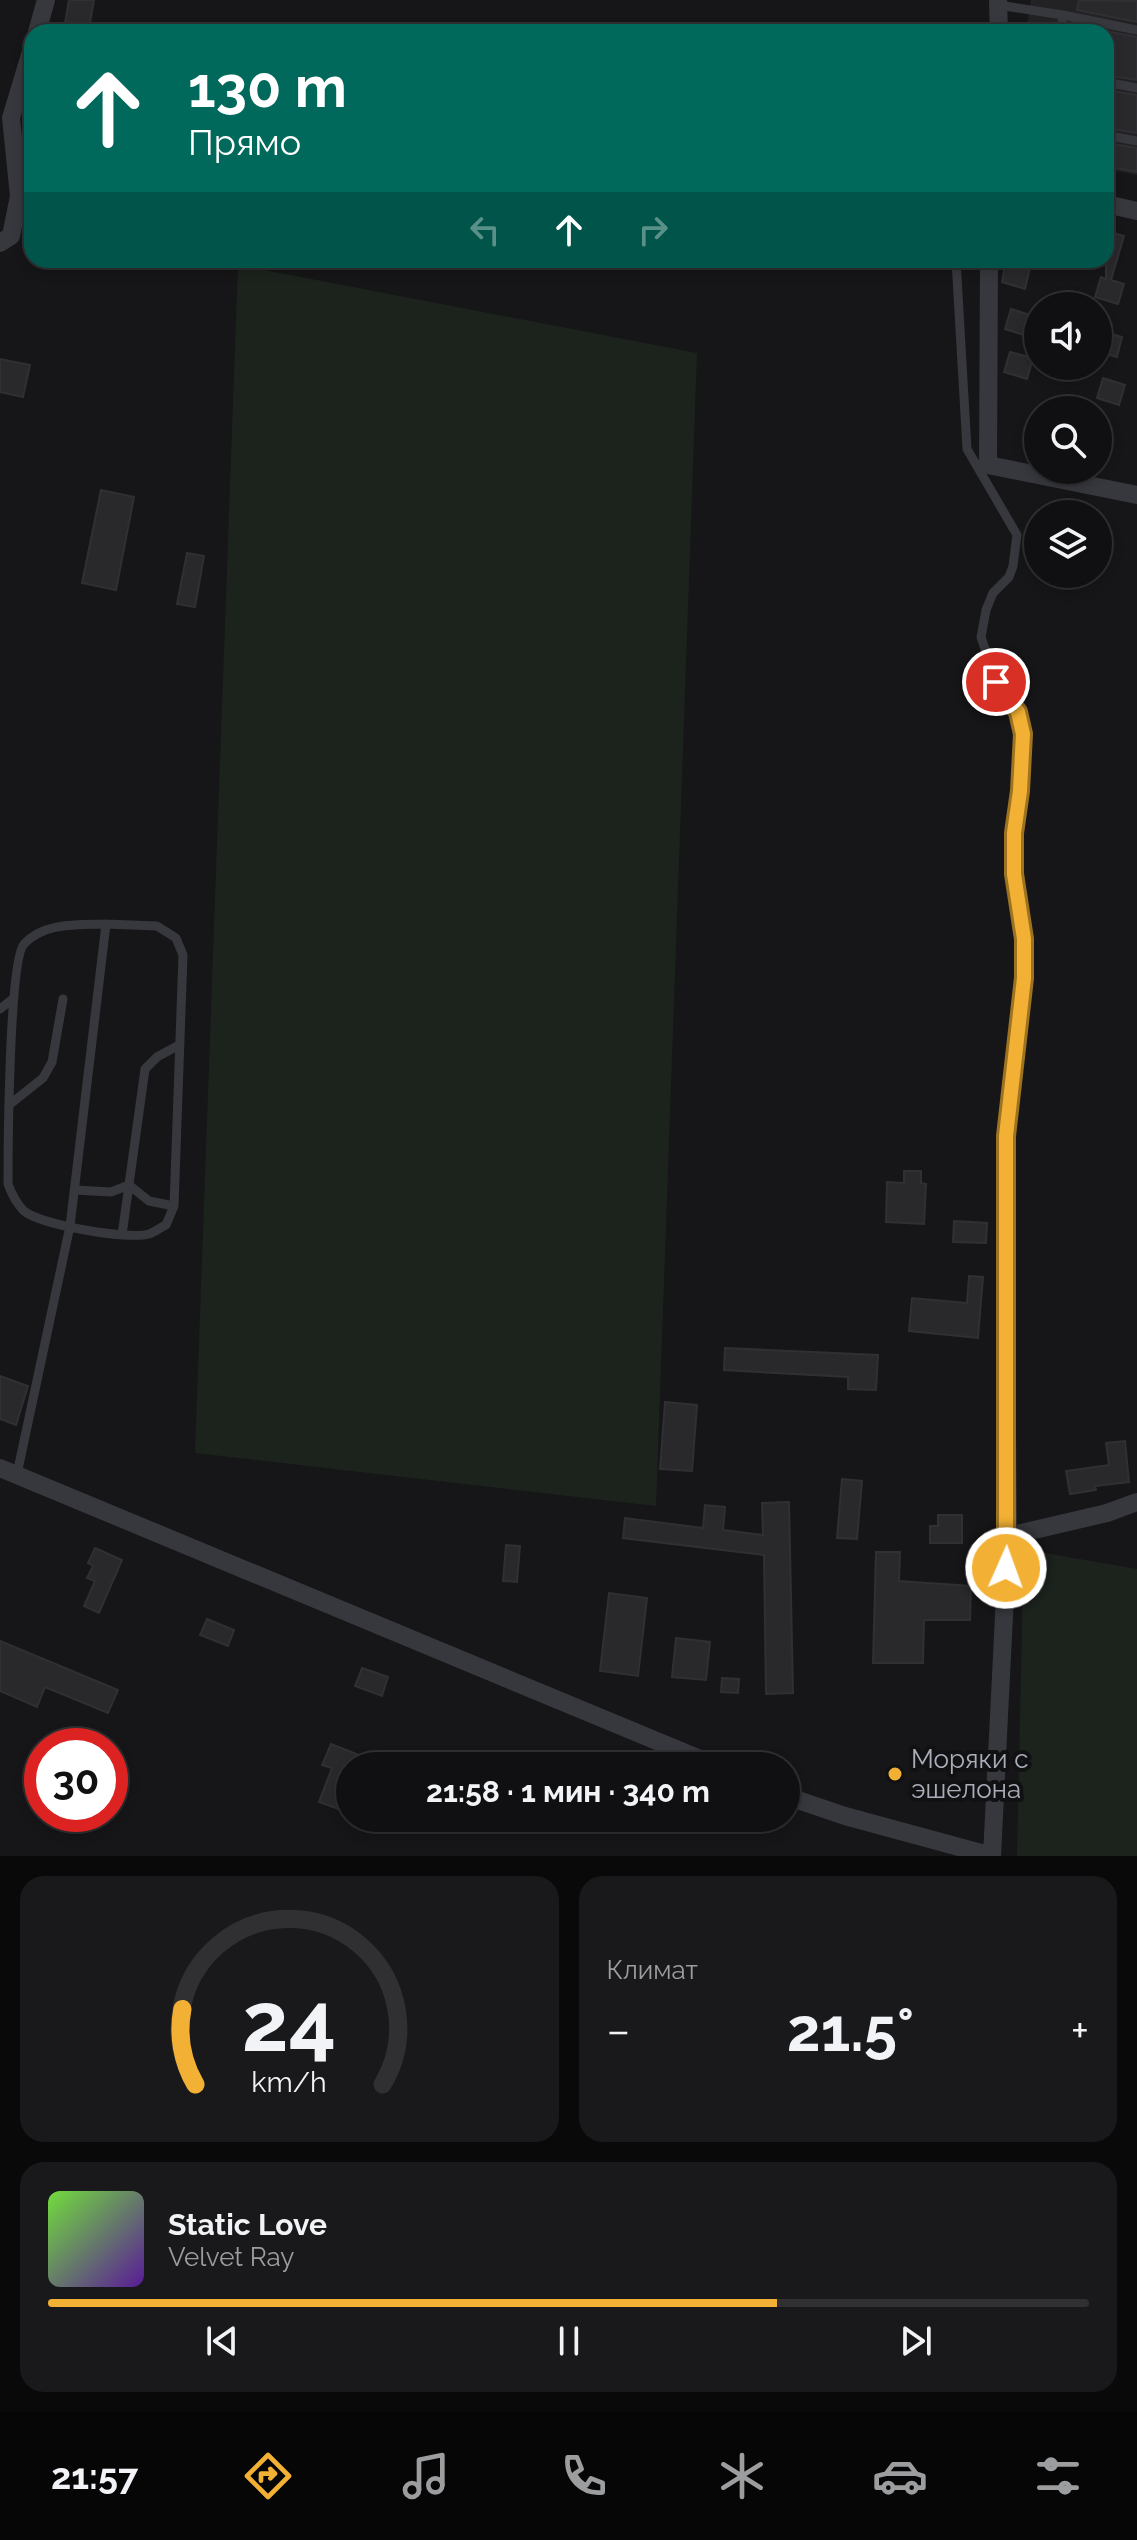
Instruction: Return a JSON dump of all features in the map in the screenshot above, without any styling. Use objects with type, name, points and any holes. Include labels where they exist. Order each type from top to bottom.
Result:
[{"type":"street","points":[[39,24],[46,0]]},
{"type":"street","points":[[998,3],[999,24]]},
{"type":"street","points":[[6,239],[19,196],[11,118],[24,75]]},
{"type":"street","points":[[1114,206],[1137,211]]},
{"type":"street","points":[[989,268],[988,465],[1137,495]]},
{"type":"street","points":[[800,1801],[992,1856],[1008,1536],[1005,1218]]},
{"type":"street","points":[[8,1471],[683,1752]]},
{"type":"street","points":[[1008,1536],[1107,1513],[1137,1502]]},
{"type":"lane","points":[[998,3],[1107,24]]},
{"type":"lane","points":[[1062,24],[1063,15]]},
{"type":"lane","points":[[1114,25],[1137,30]]},
{"type":"lane","points":[[1114,84],[1137,88]]},
{"type":"lane","points":[[1114,137],[1137,141]]},
{"type":"lane","points":[[956,268],[967,449],[1017,535],[1013,566],[1009,577],[993,593],[981,637],[996,682],[1018,712],[1023,734],[1014,833],[1014,874],[1024,939],[1024,978],[1006,1136],[1005,1218]]},
{"type":"lane","points":[[8,1471],[70,1226],[106,924]]},
{"type":"lane","points":[[106,924],[157,926],[176,938],[183,955],[174,1206],[166,1225],[149,1234],[122,1235],[70,1226],[27,1214],[14,1200],[8,1184],[14,998],[21,947],[53,927],[106,924]]},
{"type":"lane","points":[[0,1009],[14,998]]},
{"type":"lane","points":[[9,1105],[43,1078],[52,1062],[63,999]]},
{"type":"lane","points":[[122,1235],[145,1069],[157,1057],[179,1045]]},
{"type":"lane","points":[[0,1140],[8,1157]]},
{"type":"lane","points":[[75,1190],[111,1192],[129,1185]]},
{"type":"lane","points":[[129,1185],[149,1201],[174,1206]]},
{"type":"shaded area","points":[[1031,0],[1137,0],[1137,175],[1114,171],[1114,24],[1027,24]]},
{"type":"shaded area","points":[[238,268],[254,268],[697,353],[656,1506],[195,1453]]},
{"type":"shaded area","points":[[1045,1553],[1137,1569],[1137,1856],[1017,1856],[1023,1581]]},
{"type":"building","points":[[69,0],[94,0],[90,24],[65,23]]},
{"type":"building","points":[[1079,0],[1137,1],[1137,22],[1077,10]]},
{"type":"building","points":[[1114,33],[1137,37],[1137,80],[1114,76]]},
{"type":"building","points":[[1114,91],[1137,95],[1137,133],[1114,129]]},
{"type":"building","points":[[1114,144],[1137,148],[1137,172],[1114,168]]},
{"type":"building","points":[[1114,233],[1124,236],[1111,280],[1124,284],[1118,304],[1112,302],[1112,292],[1096,292],[1101,277],[1106,279],[1106,268],[1114,268]]},
{"type":"building","points":[[1005,268],[1030,268],[1025,289],[1002,282]]},
{"type":"building","points":[[1011,309],[1024,313],[1024,335],[1005,329]]},
{"type":"building","points":[[1112,334],[1122,337],[1117,357],[1112,356]]},
{"type":"building","points":[[1010,352],[1024,356],[1024,378],[1004,372]]},
{"type":"building","points":[[0,359],[30,365],[23,397],[0,392]]},
{"type":"building","points":[[1102,380],[1125,385],[1119,405],[1112,403],[1112,396],[1098,396]]},
{"type":"building","points":[[101,490],[134,497],[116,590],[82,583]]},
{"type":"building","points":[[187,553],[204,556],[195,607],[177,604]]},
{"type":"building","points":[[904,1171],[921,1171],[921,1183],[926,1184],[924,1224],[886,1222],[887,1182],[904,1183]]},
{"type":"building","points":[[954,1221],[987,1223],[986,1243],[953,1242]]},
{"type":"building","points":[[969,1276],[983,1277],[978,1338],[909,1331],[912,1298],[967,1303]]},
{"type":"building","points":[[725,1348],[878,1355],[876,1390],[848,1389],[848,1377],[724,1370]]},
{"type":"building","points":[[0,1376],[28,1386],[16,1425],[0,1419]]},
{"type":"building","points":[[665,1402],[697,1405],[692,1471],[660,1469]]},
{"type":"building","points":[[1125,1441],[1129,1482],[1095,1486],[1096,1490],[1070,1494],[1066,1471],[1109,1465],[1106,1443]]},
{"type":"building","points":[[842,1479],[862,1481],[857,1539],[837,1538]]},
{"type":"building","points":[[789,1502],[793,1693],[766,1694],[764,1555],[623,1538],[625,1518],[703,1528],[705,1505],[725,1507],[723,1530],[763,1535],[762,1503]]},
{"type":"building","points":[[938,1515],[962,1515],[962,1543],[930,1543],[930,1526],[938,1526]]},
{"type":"building","points":[[506,1545],[520,1546],[517,1582],[503,1581]]},
{"type":"building","points":[[95,1548],[122,1560],[99,1613],[84,1606],[95,1581],[87,1578],[93,1566],[88,1563]]},
{"type":"building","points":[[876,1552],[900,1552],[899,1581],[971,1586],[970,1620],[924,1620],[923,1663],[873,1663]]},
{"type":"building","points":[[609,1593],[647,1598],[638,1676],[600,1671]]},
{"type":"building","points":[[207,1619],[234,1630],[228,1646],[200,1635]]},
{"type":"building","points":[[676,1638],[710,1642],[706,1680],[672,1677]]},
{"type":"building","points":[[0,1641],[118,1690],[108,1713],[45,1687],[37,1707],[0,1691]]},
{"type":"building","points":[[362,1668],[388,1677],[382,1696],[355,1686]]},
{"type":"building","points":[[722,1678],[739,1679],[738,1693],[721,1692]]},
{"type":"building","points":[[331,1744],[351,1752],[336,1752],[336,1808],[319,1802],[332,1768],[322,1765]]},
{"type":"place","name":"Моряки с эшелона","points":[[895,1774]]},
{"type":"route","points":[[996,682],[1018,712],[1023,734],[1014,833],[1014,874],[1024,939],[1024,978],[1006,1136],[1006,1568]]}]
